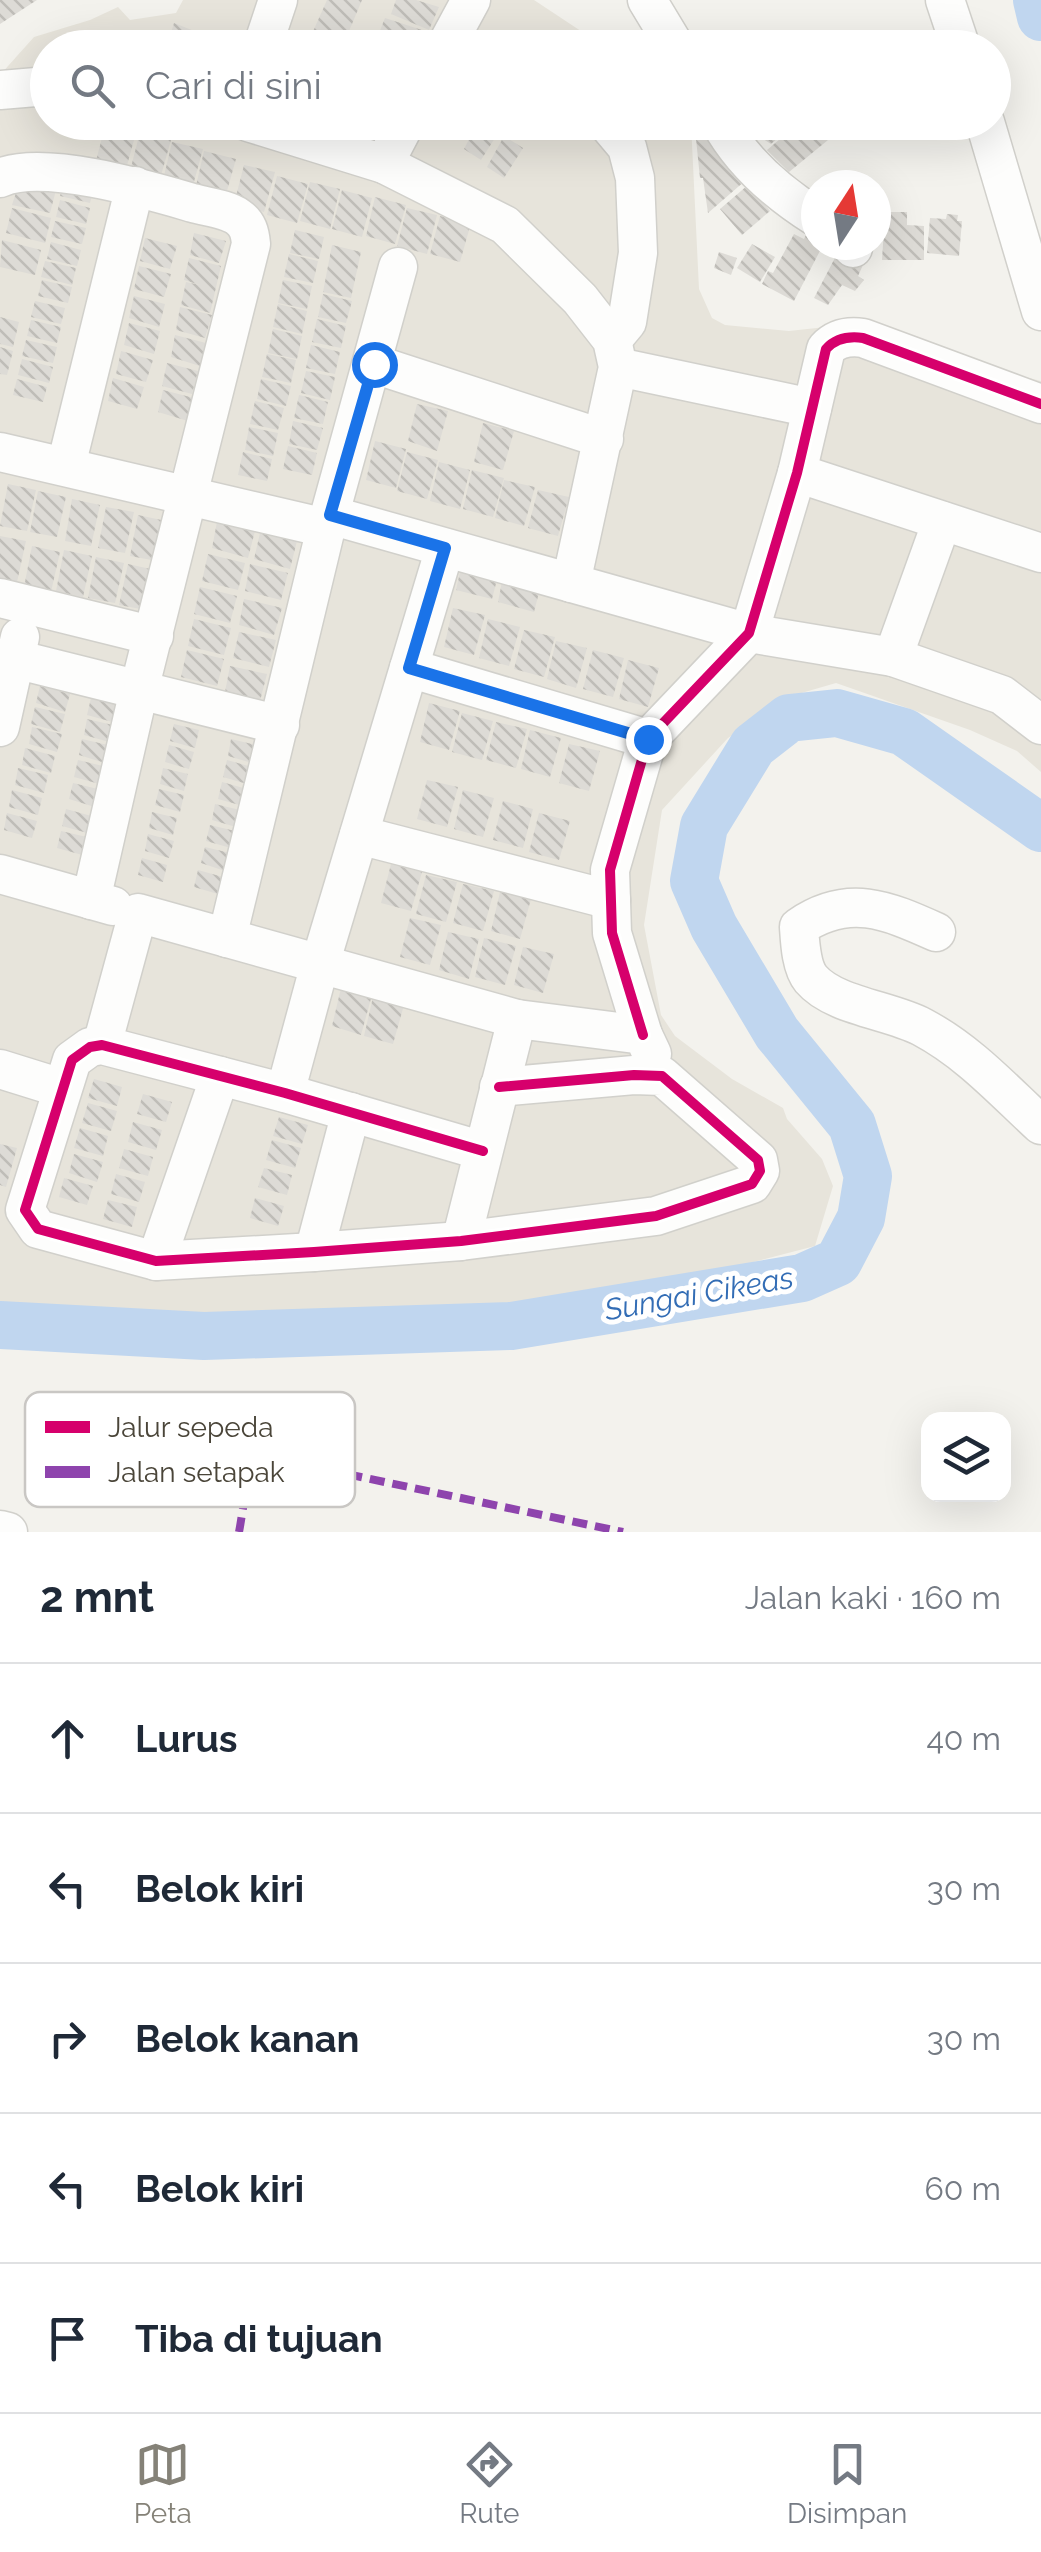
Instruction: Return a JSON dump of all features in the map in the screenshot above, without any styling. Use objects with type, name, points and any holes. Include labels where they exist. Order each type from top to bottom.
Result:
[{"type":"street","points":[[268,30],[278,0]]},
{"type":"street","points":[[462,30],[471,0]]},
{"type":"street","points":[[647,0],[665,30]]},
{"type":"street","points":[[945,0],[955,30]]},
{"type":"street","points":[[0,90],[30,88]]},
{"type":"street","points":[[306,140],[384,164],[505,225],[580,299],[615,353],[812,408]]},
{"type":"street","points":[[384,164],[397,140]]},
{"type":"street","points":[[571,583],[604,439],[615,353],[626,322],[638,254],[635,178],[627,147],[621,140]]},
{"type":"street","points":[[731,140],[774,188],[801,206]]},
{"type":"street","points":[[991,140],[1041,311]]},
{"type":"street","points":[[0,178],[47,174],[136,186],[236,215],[249,229],[250,236],[91,900]]},
{"type":"street","points":[[66,466],[136,186]]},
{"type":"street","points":[[227,938],[328,522],[398,268]]},
{"type":"street","points":[[483,1151],[102,1044],[72,1060],[12,1208],[38,1229],[156,1261],[461,1242],[656,1216],[752,1184],[760,1172],[758,1160],[662,1076],[643,1035],[612,934],[610,870],[648,739],[749,633],[796,473],[826,349],[832,342],[864,338],[1041,404]]},
{"type":"street","points":[[374,364],[604,439]]},
{"type":"street","points":[[0,452],[445,548],[749,633],[893,657],[1002,695],[1041,725]]},
{"type":"street","points":[[796,473],[1041,552]]},
{"type":"street","points":[[893,657],[942,521]]},
{"type":"street","points":[[285,1093],[445,548]]},
{"type":"street","points":[[0,726],[15,659],[13,602],[154,636]]},
{"type":"street","points":[[15,659],[280,725]]},
{"type":"street","points":[[409,668],[648,739]]},
{"type":"street","points":[[359,835],[611,900]]},
{"type":"street","points":[[0,874],[517,1019],[643,1035]]},
{"type":"street","points":[[936,932],[893,912],[868,907],[831,910],[800,927],[808,976],[827,994],[897,1015],[924,1028],[973,1060],[1041,1125]]},
{"type":"street","points":[[102,1044],[138,913]]},
{"type":"street","points":[[461,1242],[517,1019]]},
{"type":"street","points":[[0,1069],[61,1088]]},
{"type":"street","points":[[156,1261],[220,1076]]},
{"type":"street","points":[[499,1087],[662,1076]]},
{"type":"street","points":[[314,1252],[351,1112]]},
{"type":"street","points":[[0,1530],[8,1532]]},
{"type":"shaded area","points":[[183,0],[534,0],[579,30],[57,30],[118,7],[130,20],[176,13]]},
{"type":"shaded area","points":[[30,41],[30,140],[692,140],[699,289],[712,318],[725,325],[789,331],[826,327],[1041,381],[1041,772],[1017,751],[970,730],[836,683],[798,694],[728,738],[662,810],[644,925],[661,1015],[675,1036],[732,1079],[783,1108],[787,1119],[822,1159],[833,1186],[815,1246],[641,1291],[290,1337],[158,1335],[65,1309],[0,1311],[0,75]]},
{"type":"building","points":[[0,0],[37,0],[0,24]]},
{"type":"building","points":[[327,0],[362,0],[350,30],[314,30]]},
{"type":"building","points":[[396,0],[416,0],[439,7],[429,30],[391,14]]},
{"type":"building","points":[[385,18],[422,30],[380,30]]},
{"type":"building","points":[[174,23],[192,30],[172,30]]},
{"type":"building","points":[[101,140],[134,140],[126,169],[96,161]]},
{"type":"building","points":[[138,140],[171,140],[160,179],[130,171]]},
{"type":"building","points":[[469,140],[494,140],[481,160],[464,149]]},
{"type":"building","points":[[502,140],[510,140],[523,148],[504,178],[487,167]]},
{"type":"building","points":[[696,140],[717,140],[746,180],[708,213]]},
{"type":"building","points":[[779,140],[828,140],[789,172],[767,150]]},
{"type":"building","points":[[172,142],[203,149],[192,189],[163,180]]},
{"type":"building","points":[[204,151],[236,159],[225,198],[195,190]]},
{"type":"building","points":[[244,165],[275,172],[264,212],[234,204]]},
{"type":"building","points":[[277,176],[308,184],[297,223],[267,215]]},
{"type":"building","points":[[64,180],[94,187],[90,203],[60,196]]},
{"type":"building","points":[[310,182],[340,189],[330,229],[300,221]]},
{"type":"building","points":[[19,183],[56,190],[50,213],[12,205]]},
{"type":"building","points":[[748,185],[770,211],[742,235],[720,209]]},
{"type":"building","points":[[342,190],[372,198],[362,237],[332,229]]},
{"type":"building","points":[[375,197],[406,205],[395,244],[366,236]]},
{"type":"building","points":[[60,200],[90,208],[86,224],[56,217]]},
{"type":"building","points":[[12,208],[51,218],[45,243],[6,233]]},
{"type":"building","points":[[407,208],[437,215],[427,254],[397,246]]},
{"type":"building","points":[[891,212],[907,212],[907,225],[924,226],[924,260],[891,260]]},
{"type":"building","points":[[947,214],[958,215],[957,221],[962,221],[959,256],[927,253],[930,218],[946,219]]},
{"type":"building","points":[[440,216],[471,223],[460,262],[430,254]]},
{"type":"building","points":[[55,221],[86,228],[82,244],[51,237]]},
{"type":"building","points":[[295,230],[324,237],[319,259],[290,253]]},
{"type":"building","points":[[194,233],[226,241],[219,263],[190,255]]},
{"type":"building","points":[[794,234],[801,238],[801,260],[815,260],[794,301],[762,284],[768,271],[773,273]]},
{"type":"building","points":[[145,238],[177,246],[170,269],[140,261]]},
{"type":"building","points":[[2,240],[41,250],[35,275],[0,267]]},
{"type":"building","points":[[51,242],[81,250],[77,266],[47,259]]},
{"type":"building","points":[[752,244],[775,257],[760,282],[737,268]]},
{"type":"building","points":[[332,245],[361,252],[351,298],[323,292]]},
{"type":"building","points":[[719,252],[737,258],[731,275],[714,268]]},
{"type":"building","points":[[289,254],[318,261],[313,283],[284,277]]},
{"type":"building","points":[[189,258],[221,266],[210,313],[181,305],[186,282],[200,285],[184,280]]},
{"type":"building","points":[[834,260],[853,260],[863,265],[858,276],[864,280],[855,291],[842,285],[828,305],[814,298]]},
{"type":"building","points":[[45,261],[76,268],[72,285],[41,277]]},
{"type":"building","points":[[139,266],[171,274],[164,297],[134,289]]},
{"type":"building","points":[[42,280],[72,287],[68,303],[38,296]]},
{"type":"building","points":[[283,280],[312,286],[307,309],[278,303]]},
{"type":"building","points":[[323,294],[352,301],[346,323],[318,317]]},
{"type":"building","points":[[134,296],[165,304],[159,327],[129,318]]},
{"type":"building","points":[[35,301],[65,308],[61,324],[31,317]]},
{"type":"building","points":[[278,304],[307,311],[302,334],[273,327]]},
{"type":"building","points":[[180,307],[212,315],[205,338],[176,330]]},
{"type":"building","points":[[0,317],[19,322],[13,347],[0,344]]},
{"type":"building","points":[[317,319],[346,326],[341,348],[312,342]]},
{"type":"building","points":[[31,320],[61,327],[57,343],[27,336]]},
{"type":"building","points":[[129,323],[160,331],[154,354],[124,345]]},
{"type":"building","points":[[273,329],[302,336],[297,359],[268,353]]},
{"type":"building","points":[[175,335],[206,343],[200,366],[171,357]]},
{"type":"building","points":[[26,340],[57,347],[53,363],[22,356]]},
{"type":"building","points":[[311,345],[340,352],[335,374],[306,368]]},
{"type":"building","points":[[0,347],[13,351],[7,375],[0,374]]},
{"type":"building","points":[[121,351],[153,360],[146,382],[116,374]]},
{"type":"building","points":[[267,354],[296,360],[291,383],[262,377]]},
{"type":"building","points":[[22,359],[53,367],[49,383],[18,375]]},
{"type":"building","points":[[167,363],[198,371],[192,394],[162,386]]},
{"type":"building","points":[[306,371],[335,377],[330,400],[301,393]]},
{"type":"building","points":[[113,378],[144,387],[137,409],[108,401]]},
{"type":"building","points":[[17,379],[47,387],[43,402],[13,395]]},
{"type":"building","points":[[261,379],[291,386],[286,406],[257,399]]},
{"type":"building","points":[[163,390],[194,398],[188,421],[158,412]]},
{"type":"building","points":[[299,395],[328,402],[323,424],[294,418]]},
{"type":"building","points":[[255,401],[284,408],[278,430],[250,424]]},
{"type":"building","points":[[417,404],[448,411],[437,451],[408,441]]},
{"type":"building","points":[[293,421],[323,428],[317,450],[289,444]]},
{"type":"building","points":[[483,423],[514,431],[503,470],[474,462]]},
{"type":"building","points":[[249,427],[278,433],[273,456],[245,450]]},
{"type":"building","points":[[375,441],[406,449],[396,488],[366,480]]},
{"type":"building","points":[[288,446],[317,453],[312,475],[283,469]]},
{"type":"building","points":[[243,452],[272,459],[267,481],[238,475]]},
{"type":"building","points":[[407,452],[438,460],[427,499],[397,491]]},
{"type":"building","points":[[439,462],[470,470],[460,509],[430,501]]},
{"type":"building","points":[[472,470],[504,478],[493,517],[463,509]]},
{"type":"building","points":[[504,480],[535,487],[524,526],[495,518]]},
{"type":"building","points":[[8,484],[36,490],[27,531],[0,526]]},
{"type":"building","points":[[538,490],[569,497],[558,536],[528,528]]},
{"type":"building","points":[[38,491],[66,497],[57,537],[30,532]]},
{"type":"building","points":[[72,499],[100,505],[91,546],[65,541]]},
{"type":"building","points":[[106,507],[134,512],[125,553],[98,548]]},
{"type":"building","points":[[138,515],[166,521],[157,561],[130,556]]},
{"type":"building","points":[[217,522],[255,531],[248,558],[212,548]]},
{"type":"building","points":[[260,533],[297,541],[290,569],[254,559]]},
{"type":"building","points":[[0,536],[26,541],[17,582],[0,578]]},
{"type":"building","points":[[32,546],[60,552],[51,592],[24,587]]},
{"type":"building","points":[[64,550],[92,556],[83,597],[56,591]]},
{"type":"building","points":[[208,554],[245,563],[238,590],[202,581]]},
{"type":"building","points":[[96,557],[124,563],[115,603],[88,598]]},
{"type":"building","points":[[462,563],[499,572],[492,599],[456,590]]},
{"type":"building","points":[[128,564],[155,570],[146,610],[119,605]]},
{"type":"building","points":[[250,564],[288,573],[281,600],[245,591]]},
{"type":"building","points":[[503,576],[541,585],[534,612],[498,602]]},
{"type":"building","points":[[200,587],[237,596],[230,623],[194,614]]},
{"type":"building","points":[[244,599],[282,608],[274,635],[239,625]]},
{"type":"building","points":[[453,608],[485,615],[474,655],[444,647]]},
{"type":"building","points":[[194,619],[231,628],[224,655],[188,646]]},
{"type":"building","points":[[488,619],[520,627],[509,666],[479,658]]},
{"type":"building","points":[[524,630],[555,637],[544,677],[514,669]]},
{"type":"building","points":[[239,632],[276,640],[269,667],[233,658]]},
{"type":"building","points":[[556,641],[587,648],[576,688],[547,679]]},
{"type":"building","points":[[187,650],[224,659],[217,686],[181,677]]},
{"type":"building","points":[[593,650],[624,658],[613,697],[583,689]]},
{"type":"building","points":[[628,660],[659,668],[648,707],[619,699]]},
{"type":"building","points":[[230,666],[267,674],[260,701],[225,692]]},
{"type":"building","points":[[40,686],[70,694],[65,712],[36,703]]},
{"type":"building","points":[[91,698],[120,705],[116,723],[87,715]]},
{"type":"building","points":[[429,703],[460,711],[449,750],[420,742]]},
{"type":"building","points":[[35,707],[65,714],[60,732],[31,724]]},
{"type":"building","points":[[462,713],[493,721],[482,760],[452,752]]},
{"type":"building","points":[[87,719],[117,726],[113,743],[84,735]]},
{"type":"building","points":[[496,722],[527,729],[516,768],[486,760]]},
{"type":"building","points":[[174,724],[199,730],[195,748],[170,741]]},
{"type":"building","points":[[32,727],[62,734],[57,752],[29,744]]},
{"type":"building","points":[[530,730],[561,738],[550,777],[521,769]]},
{"type":"building","points":[[82,739],[112,746],[108,764],[79,755]]},
{"type":"building","points":[[231,739],[256,745],[252,763],[228,756]]},
{"type":"building","points":[[569,744],[600,751],[589,791],[559,783]]},
{"type":"building","points":[[169,745],[194,752],[189,769],[165,762]]},
{"type":"building","points":[[25,748],[55,756],[51,773],[22,765]]},
{"type":"building","points":[[78,760],[107,767],[103,785],[74,777]]},
{"type":"building","points":[[227,760],[252,767],[247,784],[223,777]]},
{"type":"building","points":[[18,768],[48,775],[44,793],[15,785]]},
{"type":"building","points":[[163,768],[188,774],[184,791],[160,784]]},
{"type":"building","points":[[427,780],[458,787],[447,827],[417,819]]},
{"type":"building","points":[[222,782],[247,789],[243,806],[218,799]]},
{"type":"building","points":[[73,783],[102,790],[98,808],[69,799]]},
{"type":"building","points":[[159,789],[184,795],[180,812],[155,805]]},
{"type":"building","points":[[12,790],[42,798],[38,815],[9,807]]},
{"type":"building","points":[[463,790],[494,798],[483,837],[454,829]]},
{"type":"building","points":[[503,801],[533,809],[523,848],[493,840]]},
{"type":"building","points":[[215,804],[240,810],[236,827],[212,820]]},
{"type":"building","points":[[66,809],[95,817],[91,834],[62,826]]},
{"type":"building","points":[[152,812],[177,818],[173,835],[149,828]]},
{"type":"building","points":[[7,813],[37,821],[32,838],[4,830]]},
{"type":"building","points":[[539,813],[570,821],[559,860],[529,852]]},
{"type":"building","points":[[210,825],[235,831],[231,848],[206,841]]},
{"type":"building","points":[[61,831],[91,838],[86,856],[57,848]]},
{"type":"building","points":[[148,834],[174,841],[169,858],[145,851]]},
{"type":"building","points":[[205,847],[230,853],[225,871],[201,863]]},
{"type":"building","points":[[142,858],[167,865],[163,882],[138,875]]},
{"type":"building","points":[[391,864],[422,872],[411,911],[381,903]]},
{"type":"building","points":[[198,870],[223,877],[218,894],[194,887]]},
{"type":"building","points":[[426,875],[457,882],[446,922],[416,914]]},
{"type":"building","points":[[463,884],[494,891],[483,931],[453,923]]},
{"type":"building","points":[[500,892],[531,899],[520,939],[491,931]]},
{"type":"building","points":[[410,918],[441,925],[430,965],[400,957]]},
{"type":"building","points":[[448,932],[479,939],[469,979],[439,970]]},
{"type":"building","points":[[484,938],[516,946],[505,985],[475,977]]},
{"type":"building","points":[[523,947],[554,954],[543,993],[514,985]]},
{"type":"building","points":[[341,988],[372,995],[361,1035],[332,1026]]},
{"type":"building","points":[[373,997],[404,1005],[393,1044],[364,1036]]},
{"type":"building","points":[[94,1079],[122,1087],[117,1106],[88,1098]]},
{"type":"building","points":[[143,1094],[172,1102],[166,1122],[137,1114]]},
{"type":"building","points":[[88,1103],[117,1111],[111,1131],[82,1123]]},
{"type":"building","points":[[279,1117],[308,1125],[302,1144],[273,1136]]},
{"type":"building","points":[[133,1122],[162,1130],[156,1150],[128,1142]]},
{"type":"building","points":[[80,1128],[108,1136],[103,1156],[74,1148]]},
{"type":"building","points":[[272,1140],[301,1148],[295,1168],[266,1160]]},
{"type":"building","points":[[0,1144],[17,1148],[6,1187],[0,1185]]},
{"type":"building","points":[[124,1149],[153,1157],[148,1176],[119,1168]]},
{"type":"building","points":[[74,1154],[103,1162],[97,1182],[69,1173]]},
{"type":"building","points":[[264,1168],[292,1175],[287,1195],[258,1187]]},
{"type":"building","points":[[116,1174],[145,1182],[139,1202],[111,1194]]},
{"type":"building","points":[[64,1178],[93,1186],[87,1205],[59,1197]]},
{"type":"building","points":[[255,1198],[284,1206],[278,1226],[250,1218]]},
{"type":"building","points":[[108,1200],[137,1207],[132,1227],[103,1219]]},
{"type":"waterway","name":"Sungai Cikeas","points":[[1037,0],[1041,17]]},
{"type":"waterway","name":"Sungai Cikeas","points":[[0,1325],[204,1336],[511,1326],[802,1278],[838,1262],[861,1218],[868,1176],[852,1125],[777,1033],[714,927],[694,881],[704,826],[753,746],[789,718],[837,713],[904,732],[1041,828]]},
{"type":"marked path","points":[[355,1476],[623,1532]]},
{"type":"marked path","points":[[239,1532],[244,1507]]},
{"type":"cycle path","points":[[643,1035],[612,933],[610,870],[648,739],[749,633],[797,473],[826,349],[843,339],[863,338],[1041,404]]},
{"type":"cycle path","points":[[483,1151],[102,1045],[90,1047],[72,1060],[25,1210],[38,1229],[156,1261],[461,1241],[656,1216],[752,1184],[760,1171],[758,1160],[662,1076],[499,1087]]},
{"type":"route","points":[[374,364],[330,515],[445,548],[409,668],[648,739]]}]
